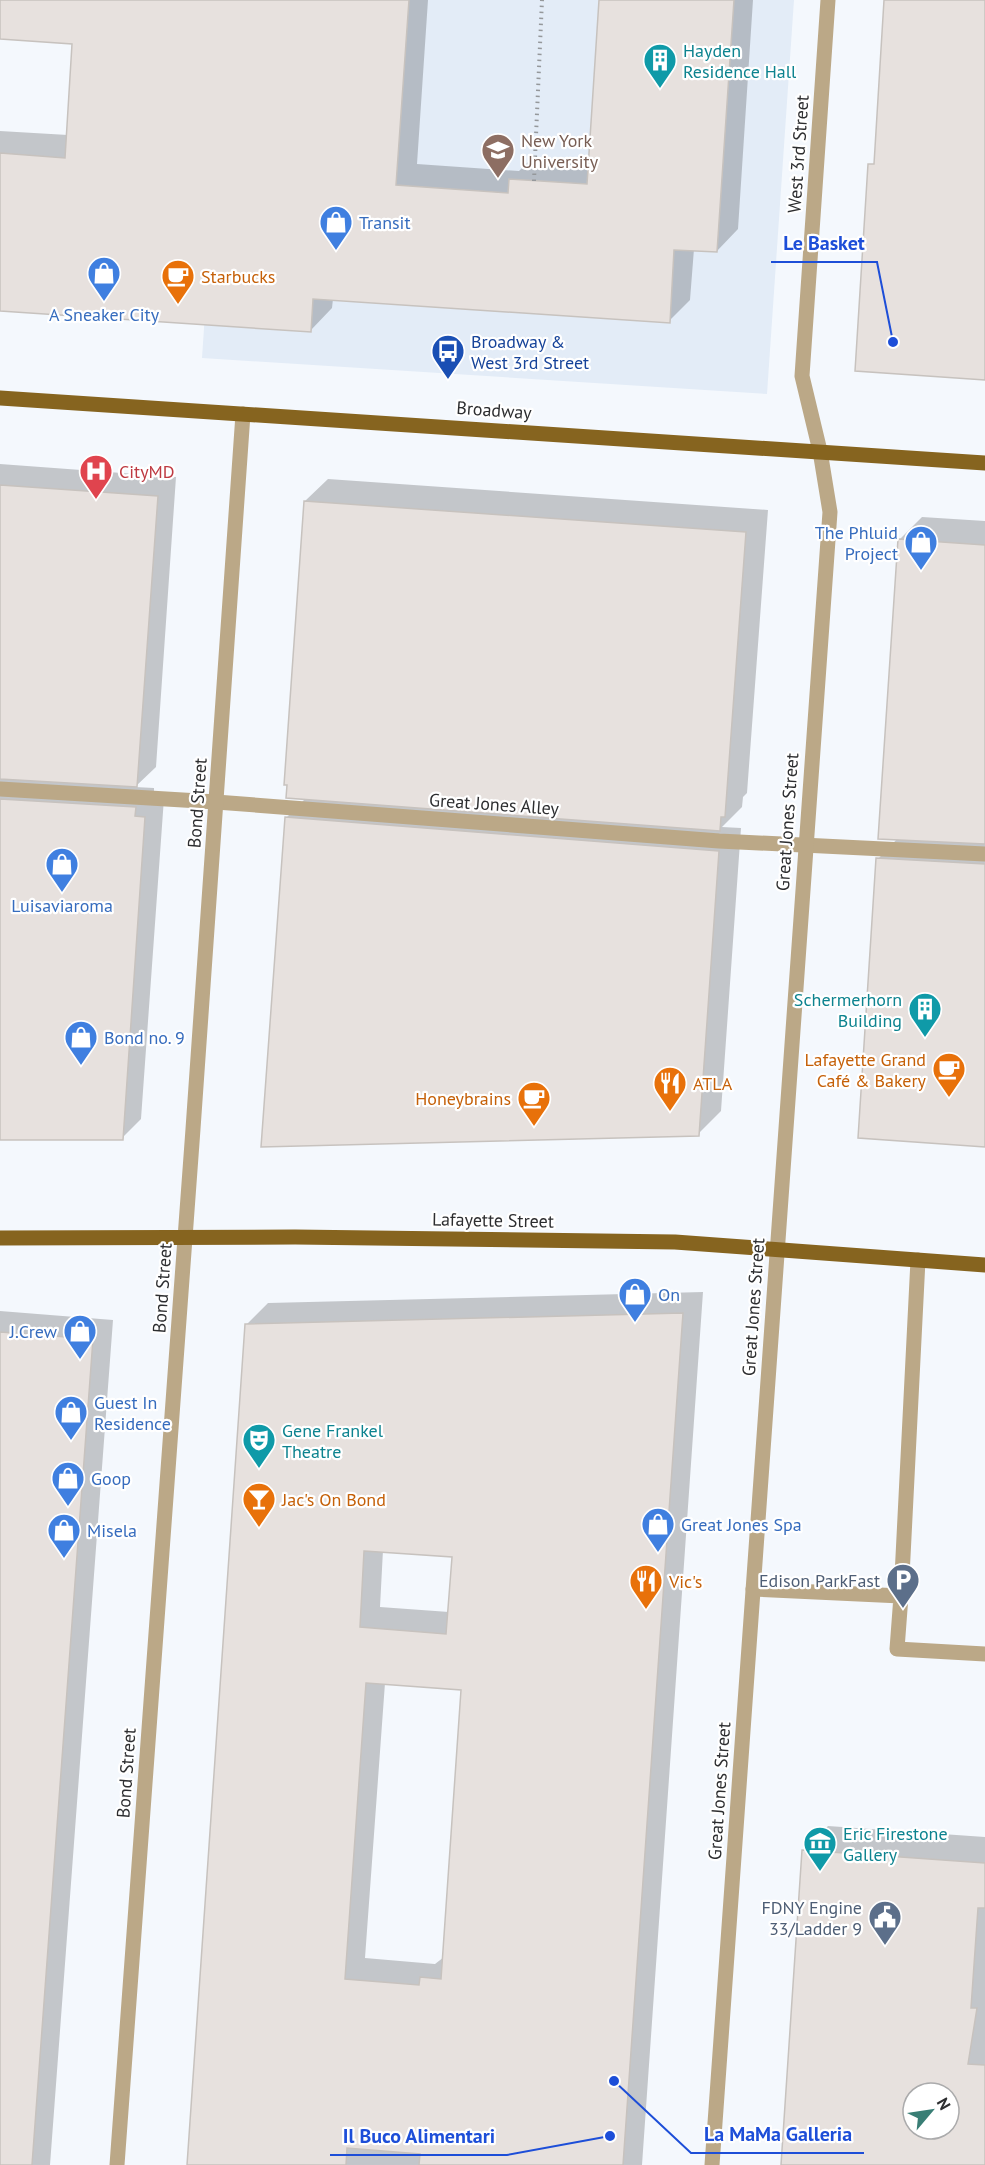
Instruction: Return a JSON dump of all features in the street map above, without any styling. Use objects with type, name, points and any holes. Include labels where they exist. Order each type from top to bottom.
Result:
[{"type":"main road","name":"Broadway","points":[[0,398],[985,463]]},
{"type":"main road","name":"Lafayette Street","points":[[0,1238],[295,1237],[675,1242],[985,1265]]},
{"type":"street","name":"West 3rd Street","points":[[820,451],[802,376],[828,0]]},
{"type":"street","name":"Bond Street","points":[[117,2165],[243,414]]},
{"type":"street","name":"Great Jones Street","points":[[712,2165],[830,512],[820,451]]},
{"type":"street","name":"Great Jones Alley","points":[[0,789],[216,802],[719,841],[985,854]]},
{"type":"street","points":[[918,1260],[897,1649],[985,1654]]},
{"type":"street","points":[[753,1589],[901,1596]]},
{"type":"path","points":[[534,181],[542,0]]},
{"type":"shaded area","name":"New York University","points":[[226,0],[794,0],[767,394],[202,358]]},
{"type":"building","points":[[0,0],[409,0],[396,185],[508,193],[509,179],[587,184],[599,0],[734,0],[717,252],[674,250],[670,323],[313,299],[311,332],[0,311],[0,153],[65,158],[72,44],[0,39]]},
{"type":"building","points":[[884,0],[985,0],[985,380],[855,371],[868,164],[874,164]]},
{"type":"building","points":[[0,485],[158,496],[137,787],[0,779]]},
{"type":"building","points":[[304,501],[746,532],[725,817],[721,817],[720,831],[286,798],[287,785],[284,785]]},
{"type":"building","points":[[898,539],[985,545],[985,844],[878,839]]},
{"type":"building","points":[[0,799],[136,807],[135,816],[145,817],[123,1140],[0,1140]]},
{"type":"building","points":[[285,817],[719,851],[699,1136],[261,1147]]},
{"type":"building","name":"Schermerhorn Building","points":[[876,858],[985,864],[985,1147],[858,1138]]},
{"type":"building","points":[[683,1313],[623,2165],[419,2165],[420,2154],[347,2148],[346,2165],[187,2165],[245,1324]],"holes":[[[364,1551],[452,1557],[446,1634],[360,1627]],[[366,1683],[461,1690],[441,1979],[420,1977],[419,1985],[345,1979]]]},
{"type":"building","points":[[0,1332],[93,1339],[32,2165],[0,2165]]},
{"type":"building","points":[[802,1850],[985,1863],[985,1908],[978,1908],[971,2008],[977,2008],[968,2064],[985,2065],[985,2165],[781,2165]]},
{"type":"place","name":"Hayden Residence Hall","points":[[660,89]]},
{"type":"place","name":"New York University","points":[[498,179]]},
{"type":"place","name":"Transit","points":[[336,251]]},
{"type":"place","name":"A Sneaker City","points":[[104,302]]},
{"type":"place","name":"Starbucks","points":[[178,305]]},
{"type":"place","name":"Le Basket","points":[[893,342]]},
{"type":"place","name":"Broadway & West 3rd Street","points":[[448,380]]},
{"type":"place","name":"CityMD","points":[[96,500]]},
{"type":"place","name":"The Phluid Project","points":[[921,571]]},
{"type":"place","name":"Luisaviaroma","points":[[62,893]]},
{"type":"place","name":"Schermerhorn Building","points":[[925,1038]]},
{"type":"place","name":"Bond no. 9","points":[[81,1066]]},
{"type":"place","name":"Lafayette Grand Café & Bakery","points":[[949,1098]]},
{"type":"place","name":"ATLA","points":[[670,1112]]},
{"type":"place","name":"Honeybrains","points":[[534,1127]]},
{"type":"place","name":"On","points":[[635,1323]]},
{"type":"place","name":"J.Crew","points":[[80,1360]]},
{"type":"place","name":"Guest In Residence","points":[[71,1441]]},
{"type":"place","name":"Gene Frankel Theatre","points":[[259,1469]]},
{"type":"place","name":"Goop","points":[[68,1507]]},
{"type":"place","name":"Jac's On Bond","points":[[259,1528]]},
{"type":"place","name":"Great Jones Spa","points":[[658,1553]]},
{"type":"place","name":"Misela","points":[[64,1559]]},
{"type":"place","name":"Edison ParkFast","points":[[903,1609]]},
{"type":"place","name":"Vic's","points":[[646,1610]]},
{"type":"place","name":"Eric Firestone Gallery","points":[[820,1872]]},
{"type":"place","name":"FDNY Engine 33/Ladder 9","points":[[885,1946]]},
{"type":"place","name":"La MaMa Galleria","points":[[614,2081]]},
{"type":"place","name":"Il Buco Alimentari","points":[[610,2136]]}]
